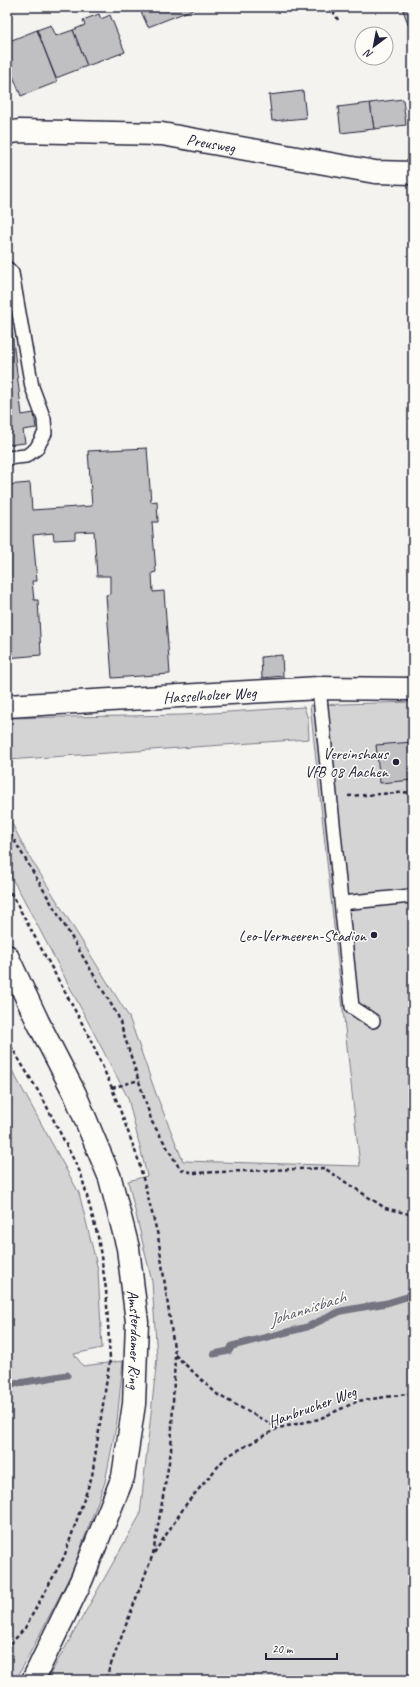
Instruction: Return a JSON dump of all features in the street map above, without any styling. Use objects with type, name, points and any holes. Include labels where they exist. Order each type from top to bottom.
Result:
[{"type":"main road","name":"Preusweg","points":[[7,133],[20,131],[162,134],[375,172],[413,172]]},
{"type":"main road","name":"Hasselholzer Weg","points":[[7,706],[319,688],[413,689]]},
{"type":"main road","name":"Amsterdamer Ring","points":[[7,956],[38,1022],[75,1094],[110,1178],[128,1248],[137,1322],[134,1404],[124,1477],[82,1582],[33,1680]]},
{"type":"main road","name":"Amsterdamer Ring","points":[[7,979],[38,1022]]},
{"type":"lane","points":[[7,268],[12,273],[32,387],[44,419],[45,433],[36,449],[26,456],[7,458]]},
{"type":"lane","points":[[319,688],[352,1007],[373,1021]]},
{"type":"lane","points":[[342,903],[411,896]]},
{"type":"path","points":[[327,7],[334,11],[338,20]]},
{"type":"path","points":[[346,796],[413,792]]},
{"type":"path","points":[[7,828],[118,1016],[152,1122],[180,1169],[193,1173],[324,1168],[386,1208],[413,1215]]},
{"type":"path","points":[[7,1040],[43,1099],[81,1174],[98,1237],[106,1289],[110,1359],[92,1476],[66,1550],[25,1628],[7,1648]]},
{"type":"path","points":[[112,1088],[139,1080]]},
{"type":"path","points":[[176,1355],[218,1395],[278,1428]]},
{"type":"path","name":"Hanbrucher Weg","points":[[105,1680],[153,1554],[187,1503],[226,1457],[278,1428],[319,1419],[358,1401],[413,1393]]},
{"type":"shaded area","points":[[413,702],[413,1680],[47,1680],[140,1515],[157,1358],[152,1282],[128,1181],[147,1176],[128,1098],[7,870],[7,814],[26,851],[129,1017],[156,1094],[183,1161],[360,1166],[310,705]]},
{"type":"shaded area","points":[[304,707],[308,719],[309,739],[7,760],[7,718],[183,715]]},
{"type":"shaded area","points":[[7,1061],[79,1193],[98,1270],[102,1348],[74,1354],[83,1366],[123,1361],[117,1421],[105,1482],[72,1572],[16,1680],[7,1680]]},
{"type":"building","points":[[139,7],[199,7],[148,27]]},
{"type":"building","points":[[413,7],[413,37],[403,10]]},
{"type":"building","points":[[99,14],[101,19],[110,15],[125,52],[87,66],[73,30],[85,25],[83,20]]},
{"type":"building","points":[[51,25],[56,36],[73,30],[87,66],[56,78],[37,30]]},
{"type":"building","points":[[37,30],[57,82],[21,96],[7,61],[7,42]]},
{"type":"building","points":[[303,91],[306,118],[272,121],[269,95]]},
{"type":"building","points":[[403,99],[406,125],[374,129],[370,103]]},
{"type":"building","points":[[370,103],[374,129],[341,133],[338,107]]},
{"type":"building","points":[[7,290],[22,415],[34,413],[36,428],[23,430],[25,443],[7,445]]},
{"type":"building","points":[[147,448],[151,502],[157,501],[158,522],[152,522],[156,572],[152,573],[153,592],[164,591],[170,674],[112,678],[106,595],[110,594],[110,576],[97,576],[94,531],[75,532],[75,539],[54,540],[53,533],[33,535],[37,581],[32,581],[34,600],[38,600],[41,655],[7,658],[7,485],[30,483],[32,510],[92,506],[88,451]]},
{"type":"building","points":[[282,655],[283,676],[262,678],[261,657]]},
{"type":"building","name":"Vereinshaus VfB 08 Aachen","points":[[413,742],[413,780],[380,783],[376,745]]},
{"type":"waterway","name":"Johannisbach","points":[[214,1354],[229,1351],[232,1346],[307,1327],[341,1311],[387,1303],[413,1295]]},
{"type":"waterway","name":"Johannisbach","points":[[7,1385],[67,1375]]},
{"type":"place","name":"Vereinshaus VfB 08 Aachen","points":[[396,762]]},
{"type":"place","name":"Leo-Vermeeren-Stadion","points":[[374,935]]}]
